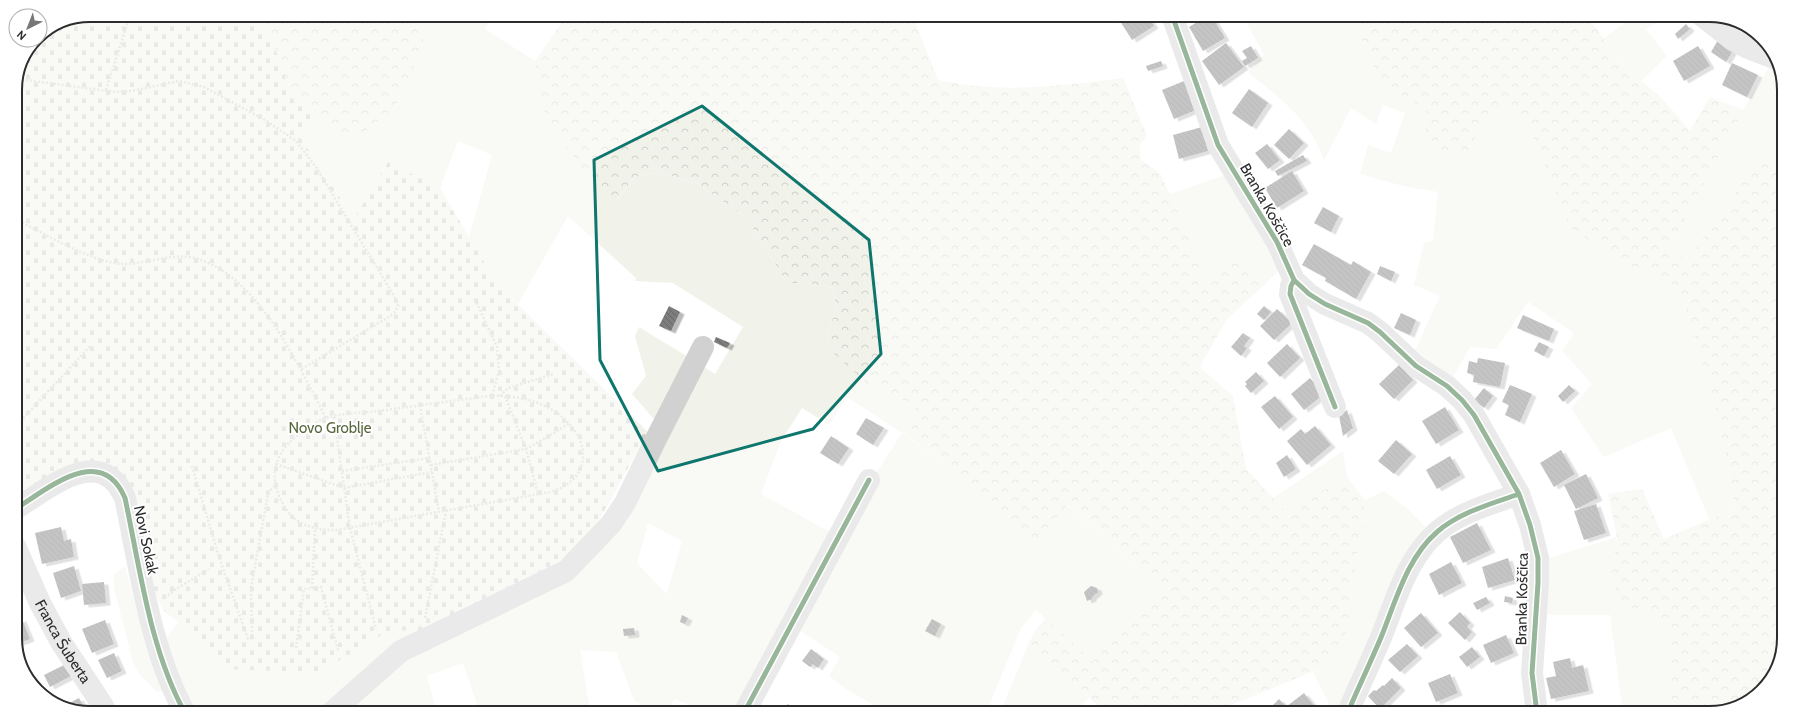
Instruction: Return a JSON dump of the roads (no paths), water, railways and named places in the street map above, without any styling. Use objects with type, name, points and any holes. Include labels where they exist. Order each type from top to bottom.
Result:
[{"type":"street","name":"Branka Koščice","points":[[1174,22],[1218,145],[1277,242],[1294,280]]},
{"type":"street","points":[[1710,22],[1733,40],[1768,56]]},
{"type":"street","points":[[1294,280],[1291,286],[1290,294],[1335,407]]},
{"type":"street","name":"Branka Koščica","points":[[1294,280],[1309,294],[1325,304],[1368,323],[1380,332],[1406,358],[1424,372],[1447,386],[1462,400],[1474,415],[1519,494],[1530,525],[1538,558],[1538,583],[1532,673],[1536,706]]},
{"type":"street","points":[[339,706],[402,651],[566,571],[611,524],[625,503],[703,347]]},
{"type":"street","name":"Novi Sokak","points":[[22,505],[63,479],[80,472],[104,472],[121,489],[125,498],[148,614],[158,647],[182,706]]},
{"type":"street","points":[[748,706],[869,480]]},
{"type":"street","points":[[1351,705],[1382,635],[1396,596],[1408,572],[1428,541],[1444,527],[1463,515],[1519,494]]},
{"type":"street","name":"Franca Šuberta","points":[[22,562],[40,603],[61,642],[102,706]]},
{"type":"park label","name":"Novo Groblje","points":[[330,428]]}]
